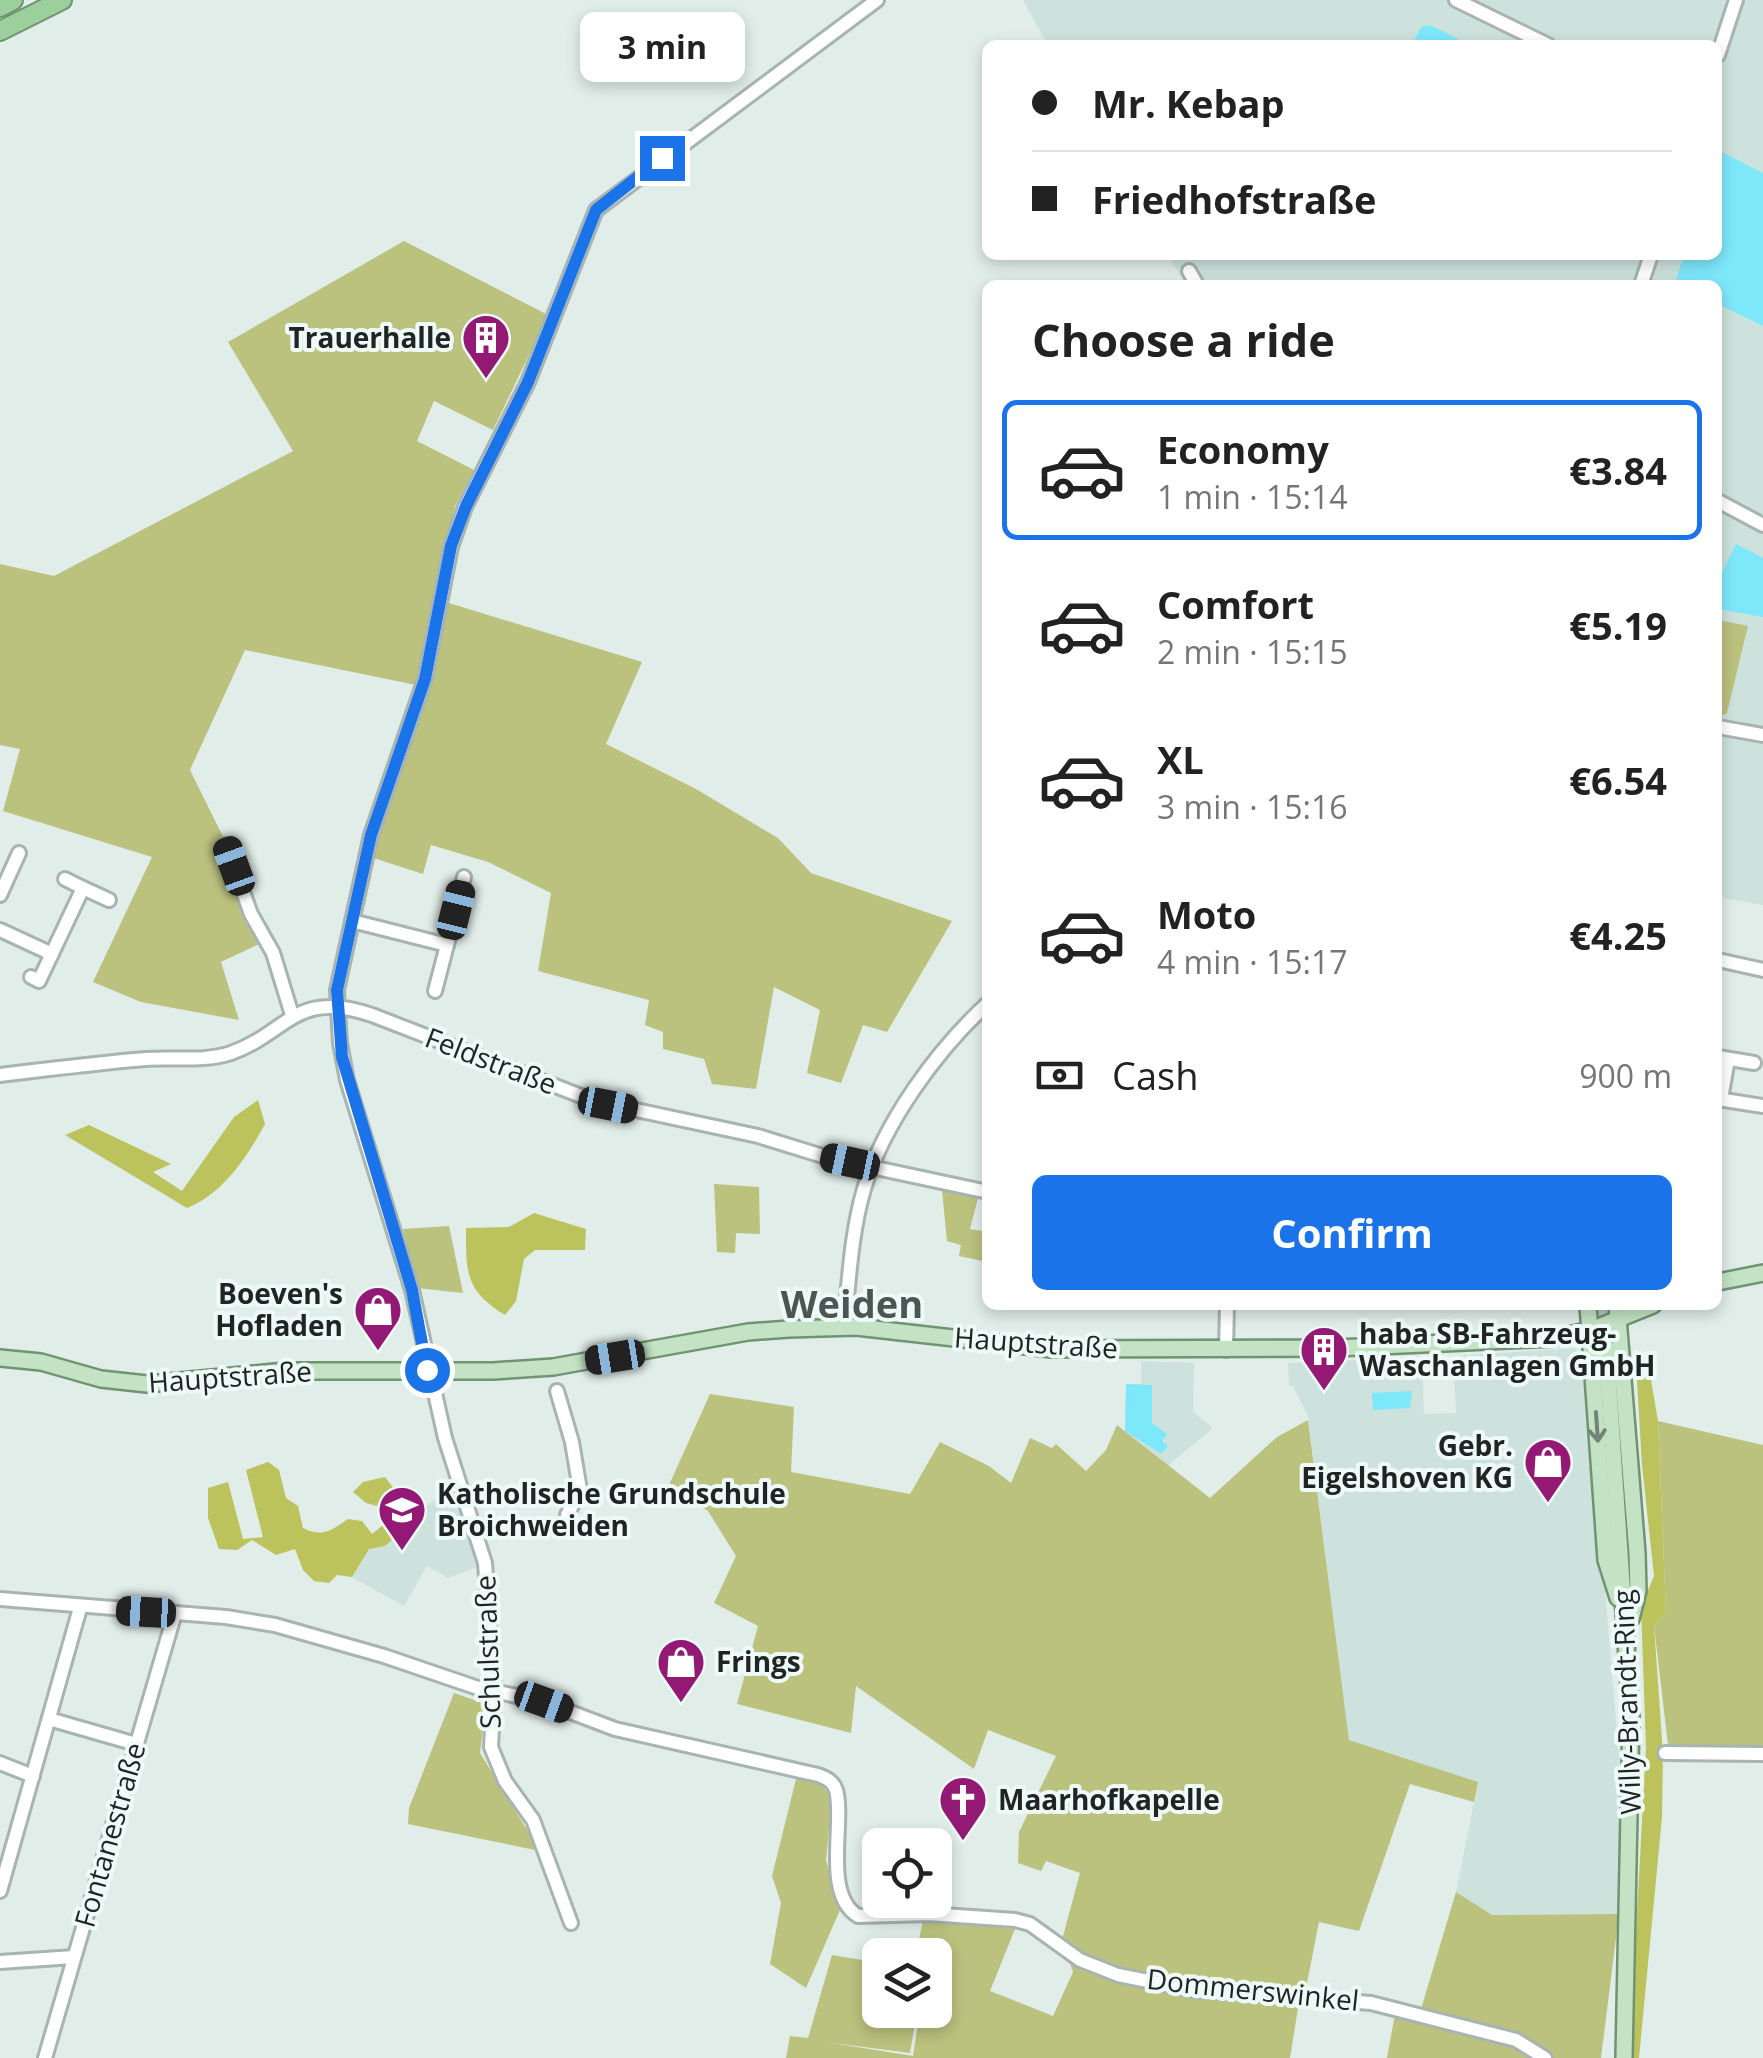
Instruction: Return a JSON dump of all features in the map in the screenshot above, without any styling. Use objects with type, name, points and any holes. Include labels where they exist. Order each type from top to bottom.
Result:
[{"type":"highway","points":[[0,6],[14,0]]},
{"type":"highway","points":[[0,31],[62,0]]},
{"type":"main road","points":[[1722,1281],[1763,1274]]},
{"type":"main road","points":[[1589,1310],[1606,1560],[1627,1626]]},
{"type":"main road","name":"Hauptstraße","points":[[0,1358],[41,1362],[137,1384],[242,1373],[553,1371],[748,1332],[844,1328],[1050,1349],[1226,1350],[1516,1340],[1591,1330],[1617,1312]]},
{"type":"main road","points":[[1617,1312],[1637,1553],[1638,1591],[1627,1626]]},
{"type":"main road","name":"Willy-Brandt-Ring","points":[[1606,1347],[1627,1626],[1633,1790],[1624,2058]]},
{"type":"street","name":"Schulstraße","points":[[571,1922],[533,1820],[506,1781],[491,1747],[494,1692],[485,1564],[427,1370],[412,1290],[347,1080],[337,990],[371,835],[425,679],[451,546],[466,506],[528,382],[596,210],[877,0]]},
{"type":"street","points":[[1456,0],[1538,40]]},
{"type":"street","points":[[1722,42],[1736,0]]},
{"type":"street","points":[[1189,271],[1194,280]]},
{"type":"street","points":[[1722,503],[1763,525]]},
{"type":"street","points":[[1722,728],[1763,736]]},
{"type":"street","points":[[226,845],[250,914],[273,953],[292,1015]]},
{"type":"street","points":[[0,895],[19,853]]},
{"type":"street","points":[[435,991],[464,877]]},
{"type":"street","points":[[65,880],[109,900]]},
{"type":"street","points":[[31,977],[40,981],[83,888]]},
{"type":"street","points":[[352,921],[447,944]]},
{"type":"street","points":[[0,930],[52,954]]},
{"type":"street","points":[[1722,961],[1763,970]]},
{"type":"street","name":"Feldstraße","points":[[0,1074],[212,1057],[240,1049],[292,1015],[338,1008],[372,1015],[594,1102],[758,1136],[872,1167],[982,1191]]},
{"type":"street","points":[[844,1328],[860,1209],[872,1167],[935,1059],[982,1009]]},
{"type":"street","points":[[1722,1058],[1754,1063]]},
{"type":"street","points":[[1722,1099],[1763,1106]]},
{"type":"street","points":[[1226,1350],[1227,1310]]},
{"type":"street","points":[[557,1391],[572,1442],[580,1490],[567,1516]]},
{"type":"street","name":"Dommerswinkel","points":[[0,1600],[175,1613],[288,1628],[494,1692],[544,1702],[615,1728],[827,1778],[837,1792],[834,1848],[846,1904],[858,1916],[929,1914],[1015,1920],[1030,1924],[1080,1960],[1118,1974],[1193,1990],[1371,2002],[1479,2028],[1516,2040],[1545,2058]]},
{"type":"street","points":[[0,1891],[80,1608]]},
{"type":"street","name":"Fontanestraße","points":[[45,2058],[175,1613]]},
{"type":"street","points":[[49,1720],[136,1744]]},
{"type":"street","points":[[1666,1753],[1763,1754]]},
{"type":"street","points":[[0,1763],[33,1776]]},
{"type":"street","points":[[0,1962],[74,1957]]},
{"type":"shaded area","points":[[1023,0],[1763,0],[1763,905],[1722,898],[1722,280],[1184,280],[1170,260],[1722,260],[1722,40],[1045,40]]},
{"type":"shaded area","points":[[1574,1348],[1586,1360],[1619,1758],[1619,1914],[1491,1915],[1456,1892],[1478,1782],[1349,1740],[1308,1416],[1293,1386],[1289,1386],[1288,1363],[1422,1357],[1424,1414],[1456,1413],[1453,1356]]},
{"type":"shaded area","points":[[1141,1361],[1194,1363],[1193,1412],[1213,1428],[1168,1465],[1125,1431],[1126,1384],[1141,1384]]},
{"type":"shaded area","name":"Katholische Grundschule Broichweiden","points":[[454,1483],[480,1566],[448,1578],[427,1566],[404,1606],[323,1561],[384,1543]]},
{"type":"green space","points":[[404,241],[548,315],[493,430],[434,401],[417,441],[474,470],[455,506],[436,599],[642,662],[606,744],[696,789],[778,838],[811,873],[952,921],[887,1032],[863,1025],[841,1083],[807,1073],[820,1010],[774,987],[756,1089],[712,1084],[704,1059],[663,1049],[663,1032],[645,1025],[649,1000],[538,971],[551,893],[488,862],[431,845],[423,874],[361,854],[416,685],[245,650],[190,770],[270,939],[221,962],[239,1020],[141,1002],[93,982],[152,857],[3,811],[20,749],[0,745],[0,564],[54,576],[293,451],[228,342]]},
{"type":"green space","points":[[1722,621],[1748,626],[1727,713],[1722,716]]},
{"type":"green space","points":[[258,1100],[265,1124],[250,1149],[223,1184],[187,1208],[65,1135],[89,1125],[171,1164],[153,1172],[182,1191],[234,1117]]},
{"type":"green space","points":[[714,1184],[759,1187],[760,1234],[736,1233],[735,1253],[717,1252]]},
{"type":"green space","points":[[942,1190],[978,1198],[970,1229],[982,1231],[982,1261],[959,1256],[961,1245],[947,1241]]},
{"type":"green space","points":[[534,1213],[586,1229],[585,1250],[535,1250],[524,1259],[516,1301],[505,1315],[475,1288],[466,1257],[466,1228],[509,1227]]},
{"type":"green space","points":[[449,1226],[463,1293],[417,1288],[403,1229]]},
{"type":"green space","points":[[1636,1364],[1649,1368],[1658,1421],[1666,1612],[1654,1626],[1663,1754],[1662,1817],[1639,2058],[1629,2058],[1646,1749],[1641,1607],[1654,1576]]},
{"type":"green space","points":[[710,1394],[794,1407],[791,1472],[910,1494],[940,1442],[989,1466],[1011,1483],[1030,1438],[1052,1448],[1056,1444],[1086,1471],[1106,1450],[1117,1425],[1210,1498],[1277,1437],[1308,1420],[1349,1740],[1478,1782],[1474,1802],[1410,1784],[1359,1931],[1319,1922],[1290,2058],[786,2058],[790,2036],[808,2038],[832,1955],[862,1960],[862,2028],[914,2028],[910,2053],[826,2042],[913,2056],[917,2028],[952,2028],[952,1938],[919,1938],[923,1920],[1015,1929],[990,1991],[1053,2016],[1073,1972],[1062,1940],[1080,1873],[1046,1861],[1041,1871],[1018,1863],[1019,1832],[1056,1756],[988,1730],[974,1769],[856,1686],[851,1733],[737,1704],[758,1626],[714,1603],[736,1556],[708,1511],[669,1485]]},
{"type":"green space","points":[[1658,1421],[1763,1445],[1763,1751],[1672,1749],[1668,1745],[1654,1626],[1666,1612]]},
{"type":"green space","points":[[268,1462],[279,1470],[286,1498],[298,1506],[303,1528],[321,1532],[348,1519],[362,1521],[372,1534],[387,1522],[377,1506],[353,1492],[363,1482],[385,1477],[398,1494],[411,1500],[401,1520],[407,1526],[385,1546],[369,1549],[352,1577],[337,1575],[329,1583],[314,1581],[303,1570],[295,1549],[276,1555],[252,1540],[237,1550],[219,1549],[208,1518],[208,1488],[228,1482],[243,1539],[263,1537],[246,1470]]},
{"type":"green space","points":[[454,1693],[486,1704],[480,1753],[540,1851],[408,1824],[409,1808]]},
{"type":"green space","points":[[797,1775],[821,1784],[832,1798],[826,1860],[840,1910],[806,1988],[770,1964],[781,1903],[772,1876]]},
{"type":"green space","points":[[1456,1892],[1492,1915],[1619,1914],[1601,2058],[1387,2058],[1395,2014],[1418,2019]]},
{"type":"building","points":[[1430,25],[1460,40],[1414,40],[1421,27]]},
{"type":"building","points":[[1722,152],[1763,173],[1763,326],[1722,306],[1722,280],[1676,280],[1682,260],[1722,260]]},
{"type":"building","points":[[1736,544],[1763,558],[1763,617],[1722,610],[1722,573]]},
{"type":"building","points":[[1126,1384],[1152,1385],[1152,1423],[1167,1434],[1162,1441],[1168,1446],[1161,1454],[1125,1431]]},
{"type":"building","points":[[1412,1391],[1410,1408],[1373,1410],[1372,1393]]},
{"type":"tunnel","points":[[1602,1310],[1606,1347]]},
{"type":"place","name":"Trauerhalle","points":[[486,380]]},
{"type":"place","name":"Boeven's Hofladen","points":[[378,1352]]},
{"type":"place","name":"haba SB-Fahrzeug- Waschanlagen GmbH","points":[[1324,1392]]},
{"type":"place","name":"Gebr. Eigelshoven KG","points":[[1548,1504]]},
{"type":"place","name":"Katholische Grundschule Broichweiden","points":[[402,1552]]},
{"type":"place","name":"Frings","points":[[681,1704]]},
{"type":"place","name":"Maarhofkapelle","points":[[963,1842]]},
{"type":"district","name":"Weiden","points":[[852,1305]]},
{"type":"route","points":[[427,1370],[412,1290],[347,1080],[337,990],[371,835],[425,679],[451,546],[466,506],[528,382],[596,210],[662,158]]}]
